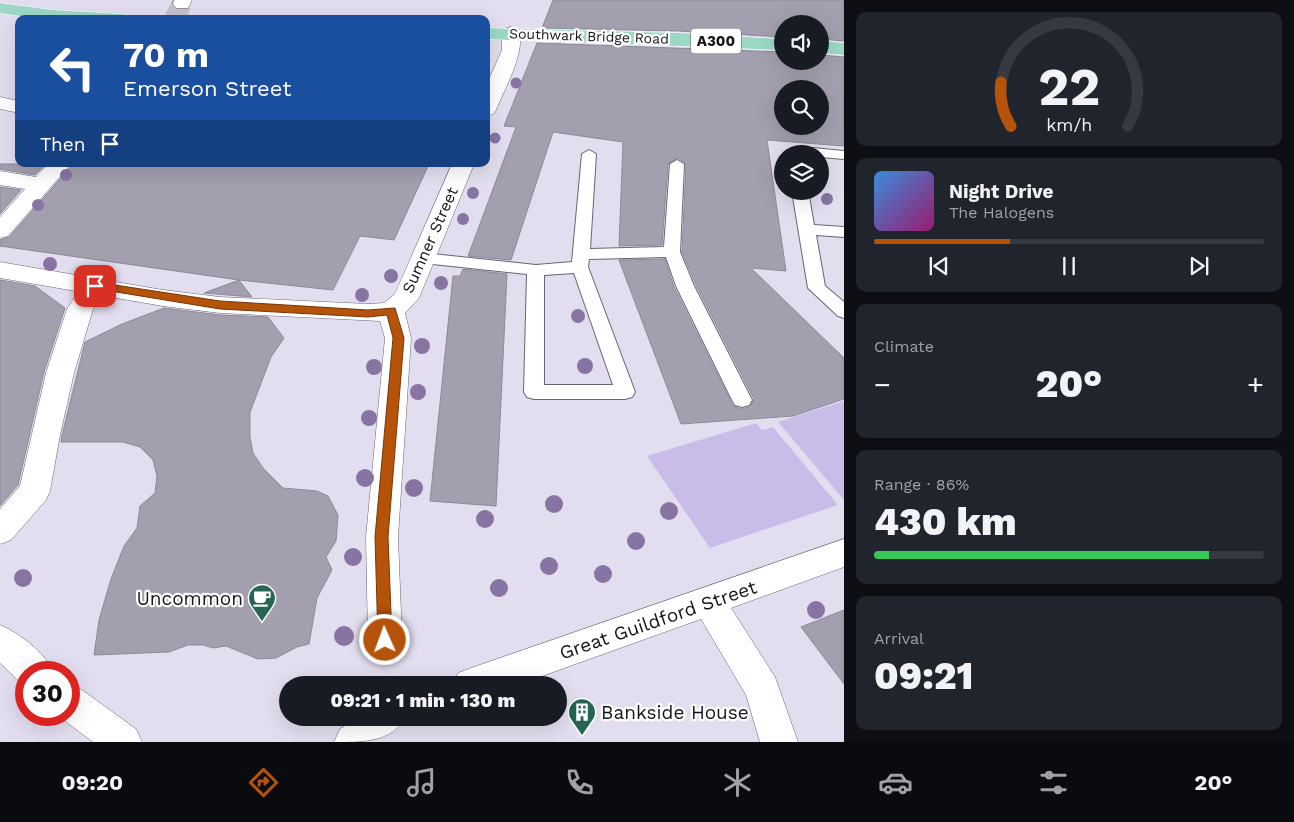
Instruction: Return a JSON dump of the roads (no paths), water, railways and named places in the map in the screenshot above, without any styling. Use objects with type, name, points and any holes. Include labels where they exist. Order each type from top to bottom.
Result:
[{"type":"main road","points":[[0,8],[52,15]]},
{"type":"main road","name":"Southwark Bridge Road","points":[[490,33],[774,45]]},
{"type":"main road","points":[[829,48],[844,49]]},
{"type":"street","points":[[490,100],[511,50],[511,33]]},
{"type":"street","points":[[0,104],[15,106]]},
{"type":"street","points":[[0,231],[57,167]]},
{"type":"street","name":"Sumner Street","points":[[385,640],[382,537],[398,338],[391,311],[406,298],[462,167]]},
{"type":"street","points":[[0,178],[42,185]]},
{"type":"street","points":[[0,270],[220,305],[368,313],[391,311]]},
{"type":"street","points":[[0,531],[35,491],[45,435],[60,373],[80,309],[95,286]]},
{"type":"street","name":"Great Guildford Street","points":[[497,676],[844,553]]},
{"type":"street","points":[[709,602],[762,689],[779,742]]},
{"type":"street","points":[[0,641],[23,661]]},
{"type":"street","points":[[80,710],[123,742]]},
{"type":"street","points":[[353,742],[376,726]]},
{"type":"lane","points":[[536,270],[534,392],[625,392],[581,260],[589,154]]},
{"type":"lane","points":[[829,154],[844,155]]},
{"type":"lane","points":[[677,164],[672,252],[686,286],[742,400]]},
{"type":"lane","points":[[802,200],[817,288],[844,312]]},
{"type":"lane","points":[[808,229],[844,232]]},
{"type":"lane","points":[[423,258],[536,270],[581,260],[672,252]]},
{"type":"tunnel","points":[[176,15],[182,4]]},
{"type":"place","name":"Uncommon","points":[[262,622]]},
{"type":"place","name":"Bankside House","points":[[582,736]]}]
